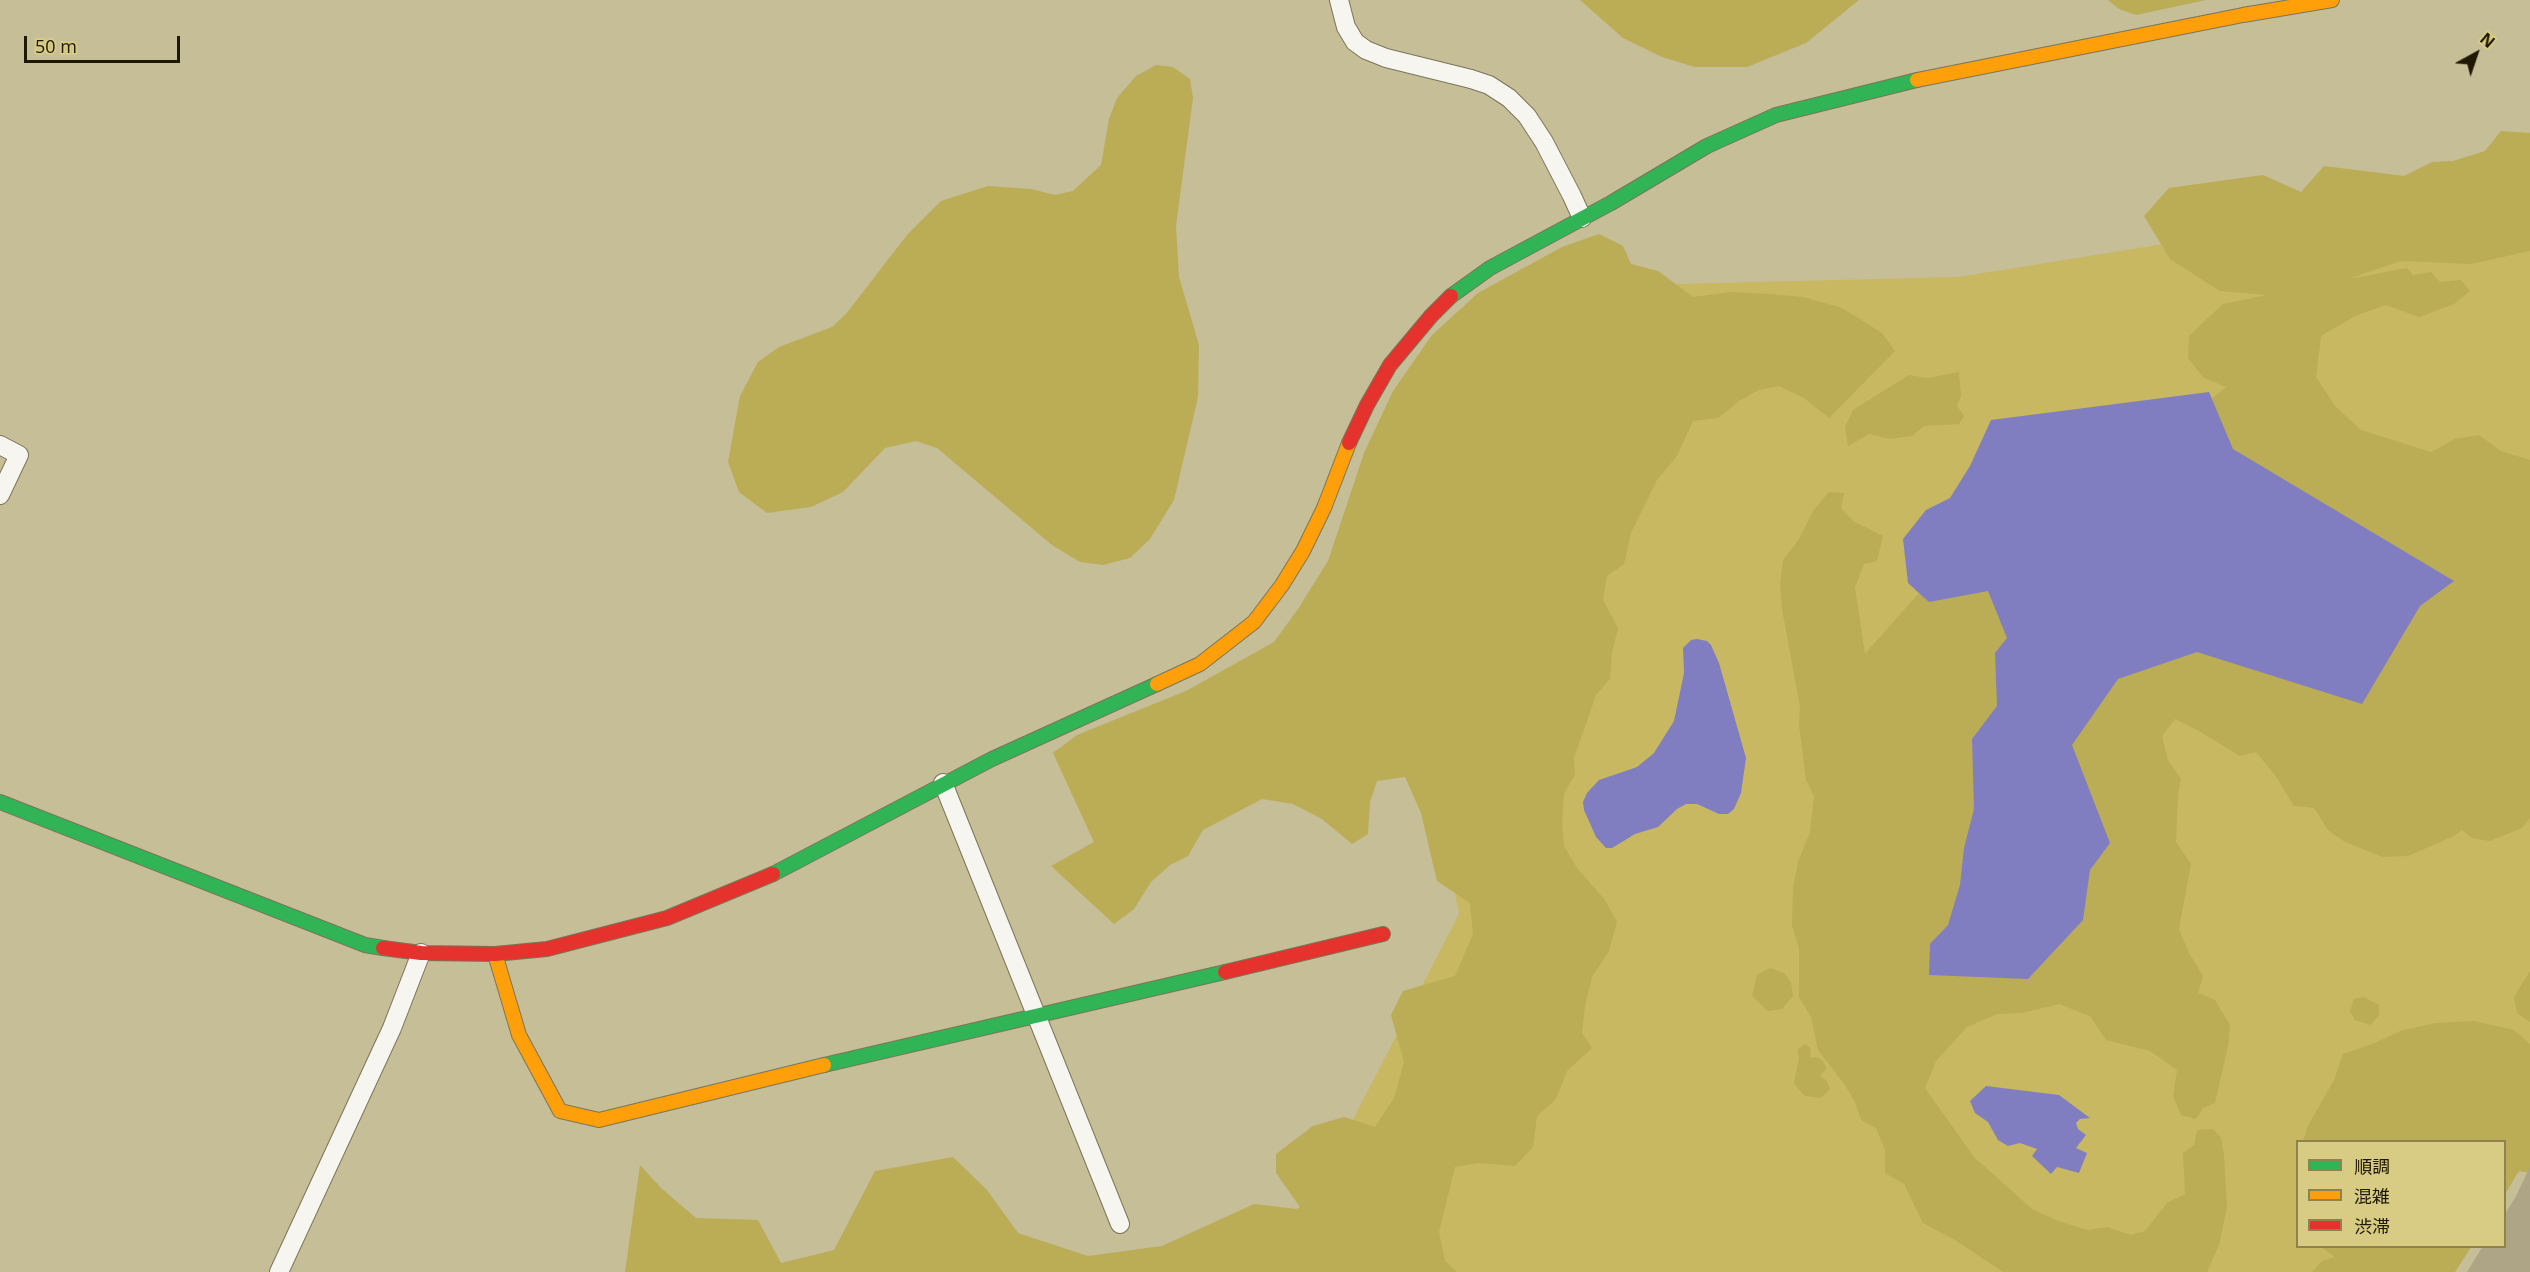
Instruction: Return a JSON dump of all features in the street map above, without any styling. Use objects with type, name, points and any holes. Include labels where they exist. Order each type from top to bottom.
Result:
[{"type":"street","points":[[1340,0],[1346,27],[1355,42],[1366,50],[1386,58],[1489,85],[1509,98],[1527,116],[1544,142],[1582,218]]},
{"type":"street","points":[[0,802],[365,945],[421,953],[495,954],[547,949],[667,918],[766,878],[943,783],[1037,736],[1200,664],[1254,622],[1282,585],[1303,551],[1324,508],[1336,473],[1367,405],[1390,365],[1412,337],[1458,290],[1490,268],[1707,146],[1776,115],[1816,103],[1950,72],[2332,0]]},
{"type":"street","points":[[0,445],[19,455],[0,495]]},
{"type":"street","points":[[943,783],[1120,1224]]},
{"type":"street","points":[[495,954],[519,1035],[560,1112],[599,1120],[877,1052],[1036,1017],[1383,934]]},
{"type":"street","points":[[279,1272],[392,1028],[421,953]]},
{"type":"shaded area","points":[[1580,0],[1859,0],[1806,43],[1747,67],[1695,67],[1662,57],[1623,38]]},
{"type":"shaded area","points":[[2108,0],[2206,0],[2136,15],[2119,9]]},
{"type":"shaded area","points":[[1156,65],[1173,67],[1190,79],[1193,98],[1176,226],[1179,277],[1199,345],[1198,397],[1174,500],[1150,539],[1130,558],[1103,565],[1080,562],[1052,545],[937,448],[916,441],[885,448],[843,492],[811,507],[767,513],[739,492],[728,462],[740,396],[758,362],[779,347],[832,327],[846,314],[907,235],[941,201],[988,186],[1031,189],[1055,195],[1073,191],[1101,165],[1109,119],[1117,98],[1136,76]]},
{"type":"shaded area","points":[[2501,131],[2530,133],[2530,251],[2471,264],[2401,261],[2348,279],[2407,268],[2413,275],[2431,272],[2440,282],[2461,280],[2470,291],[2454,304],[2419,317],[2386,305],[2355,316],[2321,336],[2316,377],[2335,406],[2361,430],[2431,452],[2455,439],[2479,435],[2501,451],[2530,460],[2530,818],[2522,828],[2490,841],[2472,838],[2462,830],[2454,836],[2408,856],[2383,857],[2345,842],[2328,830],[2314,808],[2294,806],[2275,775],[2256,752],[2240,756],[2175,719],[2162,736],[2168,760],[2181,779],[2178,794],[2176,842],[2191,864],[2179,929],[2189,953],[2203,976],[2198,993],[2215,1000],[2230,1025],[2228,1046],[2215,1103],[2203,1108],[2196,1119],[2181,1115],[2173,1096],[2177,1070],[2150,1051],[2106,1040],[2090,1016],[2059,1004],[2022,1013],[1997,1014],[1967,1027],[1936,1061],[1925,1088],[1974,1157],[2032,1209],[2058,1221],[2088,1230],[2107,1227],[2131,1235],[2145,1231],[2167,1203],[2185,1194],[2183,1153],[2194,1145],[2197,1130],[2213,1129],[2221,1138],[2227,1207],[2219,1245],[2207,1272],[2003,1272],[1955,1240],[1923,1223],[1904,1184],[1885,1173],[1885,1150],[1876,1128],[1861,1120],[1855,1102],[1845,1085],[1818,1050],[1811,1017],[1799,997],[1799,948],[1792,926],[1793,887],[1799,859],[1810,832],[1814,796],[1806,780],[1799,725],[1800,707],[1782,609],[1780,585],[1783,560],[1798,541],[1813,511],[1829,492],[1844,493],[1841,508],[1853,521],[1883,536],[1877,561],[1864,564],[1855,587],[1865,654],[1919,593],[1983,583],[2000,599],[2050,777],[2220,459],[2203,406],[2226,387],[2204,378],[2188,358],[2189,336],[2223,304],[2267,295],[2220,291],[2170,259],[2144,216],[2169,188],[2263,175],[2301,192],[2324,166],[2404,176],[2432,162],[2453,161],[2485,151]]},
{"type":"shaded area","points":[[2530,180],[2530,1126],[2471,1140],[2296,1140],[2296,1248],[2433,1248],[2417,1272],[1350,1272],[1324,1176],[1459,914],[1402,607],[1598,286],[1958,277],[2521,187]]},
{"type":"shaded area","points":[[1599,234],[1623,246],[1631,264],[1658,271],[1693,297],[1730,292],[1803,297],[1842,308],[1882,333],[1895,351],[1829,418],[1804,398],[1779,386],[1759,390],[1739,401],[1718,418],[1693,421],[1677,456],[1657,480],[1631,533],[1624,564],[1607,576],[1603,600],[1618,628],[1612,653],[1610,679],[1596,695],[1574,758],[1575,774],[1564,794],[1562,822],[1564,846],[1577,868],[1605,900],[1617,922],[1609,951],[1592,977],[1585,1006],[1582,1033],[1592,1048],[1567,1071],[1556,1099],[1537,1116],[1533,1147],[1515,1166],[1478,1163],[1455,1167],[1439,1232],[1445,1261],[1457,1272],[625,1272],[640,1165],[662,1189],[696,1218],[758,1220],[781,1263],[834,1250],[875,1171],[953,1157],[987,1190],[1018,1233],[1088,1256],[1162,1246],[1254,1204],[1296,1209],[1300,1207],[1276,1173],[1276,1154],[1313,1126],[1344,1117],[1375,1127],[1394,1098],[1404,1062],[1391,1015],[1403,991],[1455,976],[1473,934],[1470,903],[1437,881],[1421,813],[1405,777],[1377,781],[1370,802],[1368,834],[1352,844],[1322,819],[1293,804],[1262,799],[1203,830],[1188,856],[1170,865],[1151,882],[1134,909],[1114,924],[1051,866],[1094,842],[1053,753],[1077,735],[1186,691],[1274,642],[1328,561],[1364,453],[1393,391],[1432,335],[1478,293],[1562,247]]},
{"type":"shaded area","points":[[1959,372],[1961,396],[1957,406],[1964,416],[1959,424],[1924,426],[1912,436],[1890,439],[1869,434],[1848,446],[1845,427],[1853,410],[1909,375],[1928,378]]},
{"type":"shaded area","points":[[2209,392],[2233,449],[2454,581],[2420,606],[2362,704],[2197,652],[2118,679],[2072,745],[2110,843],[2090,870],[2083,920],[2028,979],[1929,975],[1930,944],[1948,925],[1960,885],[1964,848],[1974,809],[1972,739],[1997,706],[1995,653],[2007,638],[1988,591],[1929,602],[1908,583],[1903,539],[1926,510],[1950,498],[1970,466],[1991,420]]},
{"type":"shaded area","points":[[1691,640],[1707,641],[1711,645],[1719,663],[1746,758],[1741,793],[1734,809],[1728,814],[1719,814],[1697,804],[1686,804],[1677,809],[1658,827],[1635,834],[1612,848],[1606,848],[1596,837],[1584,810],[1583,802],[1587,793],[1599,780],[1637,767],[1654,753],[1674,721],[1684,673],[1683,648]]},
{"type":"shaded area","points":[[1770,968],[1784,973],[1791,982],[1793,996],[1782,1009],[1768,1011],[1752,996],[1757,975]]},
{"type":"shaded area","points":[[2530,971],[2530,1022],[2517,1013],[2514,997]]},
{"type":"shaded area","points":[[2364,997],[2379,1005],[2379,1015],[2371,1025],[2355,1020],[2350,1011],[2354,999]]},
{"type":"shaded area","points":[[2474,1021],[2514,1030],[2530,1044],[2530,1173],[2519,1171],[2506,1192],[2506,1140],[2304,1140],[2308,1126],[2334,1080],[2343,1054],[2400,1031],[2435,1023]]},
{"type":"shaded area","points":[[1805,1044],[1811,1048],[1810,1058],[1815,1057],[1822,1060],[1827,1068],[1820,1076],[1826,1080],[1830,1089],[1821,1098],[1805,1096],[1794,1084],[1799,1058],[1797,1050]]},
{"type":"shaded area","points":[[1986,1086],[2059,1095],[2090,1118],[2080,1119],[2076,1123],[2078,1129],[2086,1135],[2076,1148],[2087,1153],[2079,1173],[2057,1167],[2051,1174],[2032,1156],[2037,1149],[2020,1143],[2008,1146],[1998,1140],[1988,1122],[1975,1113],[1970,1101]]},
{"type":"shaded area","points":[[2322,1248],[2470,1248],[2455,1272],[2312,1272],[2322,1261],[2335,1257]]},
{"type":"building","points":[[2530,1167],[2530,1272],[2467,1272],[2482,1248],[2506,1248],[2506,1212]]},
{"type":"traffic: fast","points":[[1451,296],[1490,268],[1611,203],[1707,146],[1776,115],[1917,80]]},
{"type":"traffic: fast","points":[[773,874],[992,759],[1157,684]]},
{"type":"traffic: fast","points":[[0,802],[365,945],[383,948]]},
{"type":"traffic: fast","points":[[824,1065],[1225,972]]},
{"type":"traffic: slow","points":[[1917,80],[2243,15],[2332,0]]},
{"type":"traffic: slow","points":[[1157,684],[1200,664],[1254,622],[1282,585],[1303,551],[1324,508],[1349,443]]},
{"type":"traffic: slow","points":[[495,954],[519,1035],[560,1111],[599,1120],[824,1065]]},
{"type":"traffic: jam","points":[[1349,443],[1390,365],[1451,296]]},
{"type":"traffic: jam","points":[[383,948],[421,953],[495,954],[547,949],[667,918],[773,874]]},
{"type":"traffic: jam","points":[[1225,972],[1383,934]]}]
